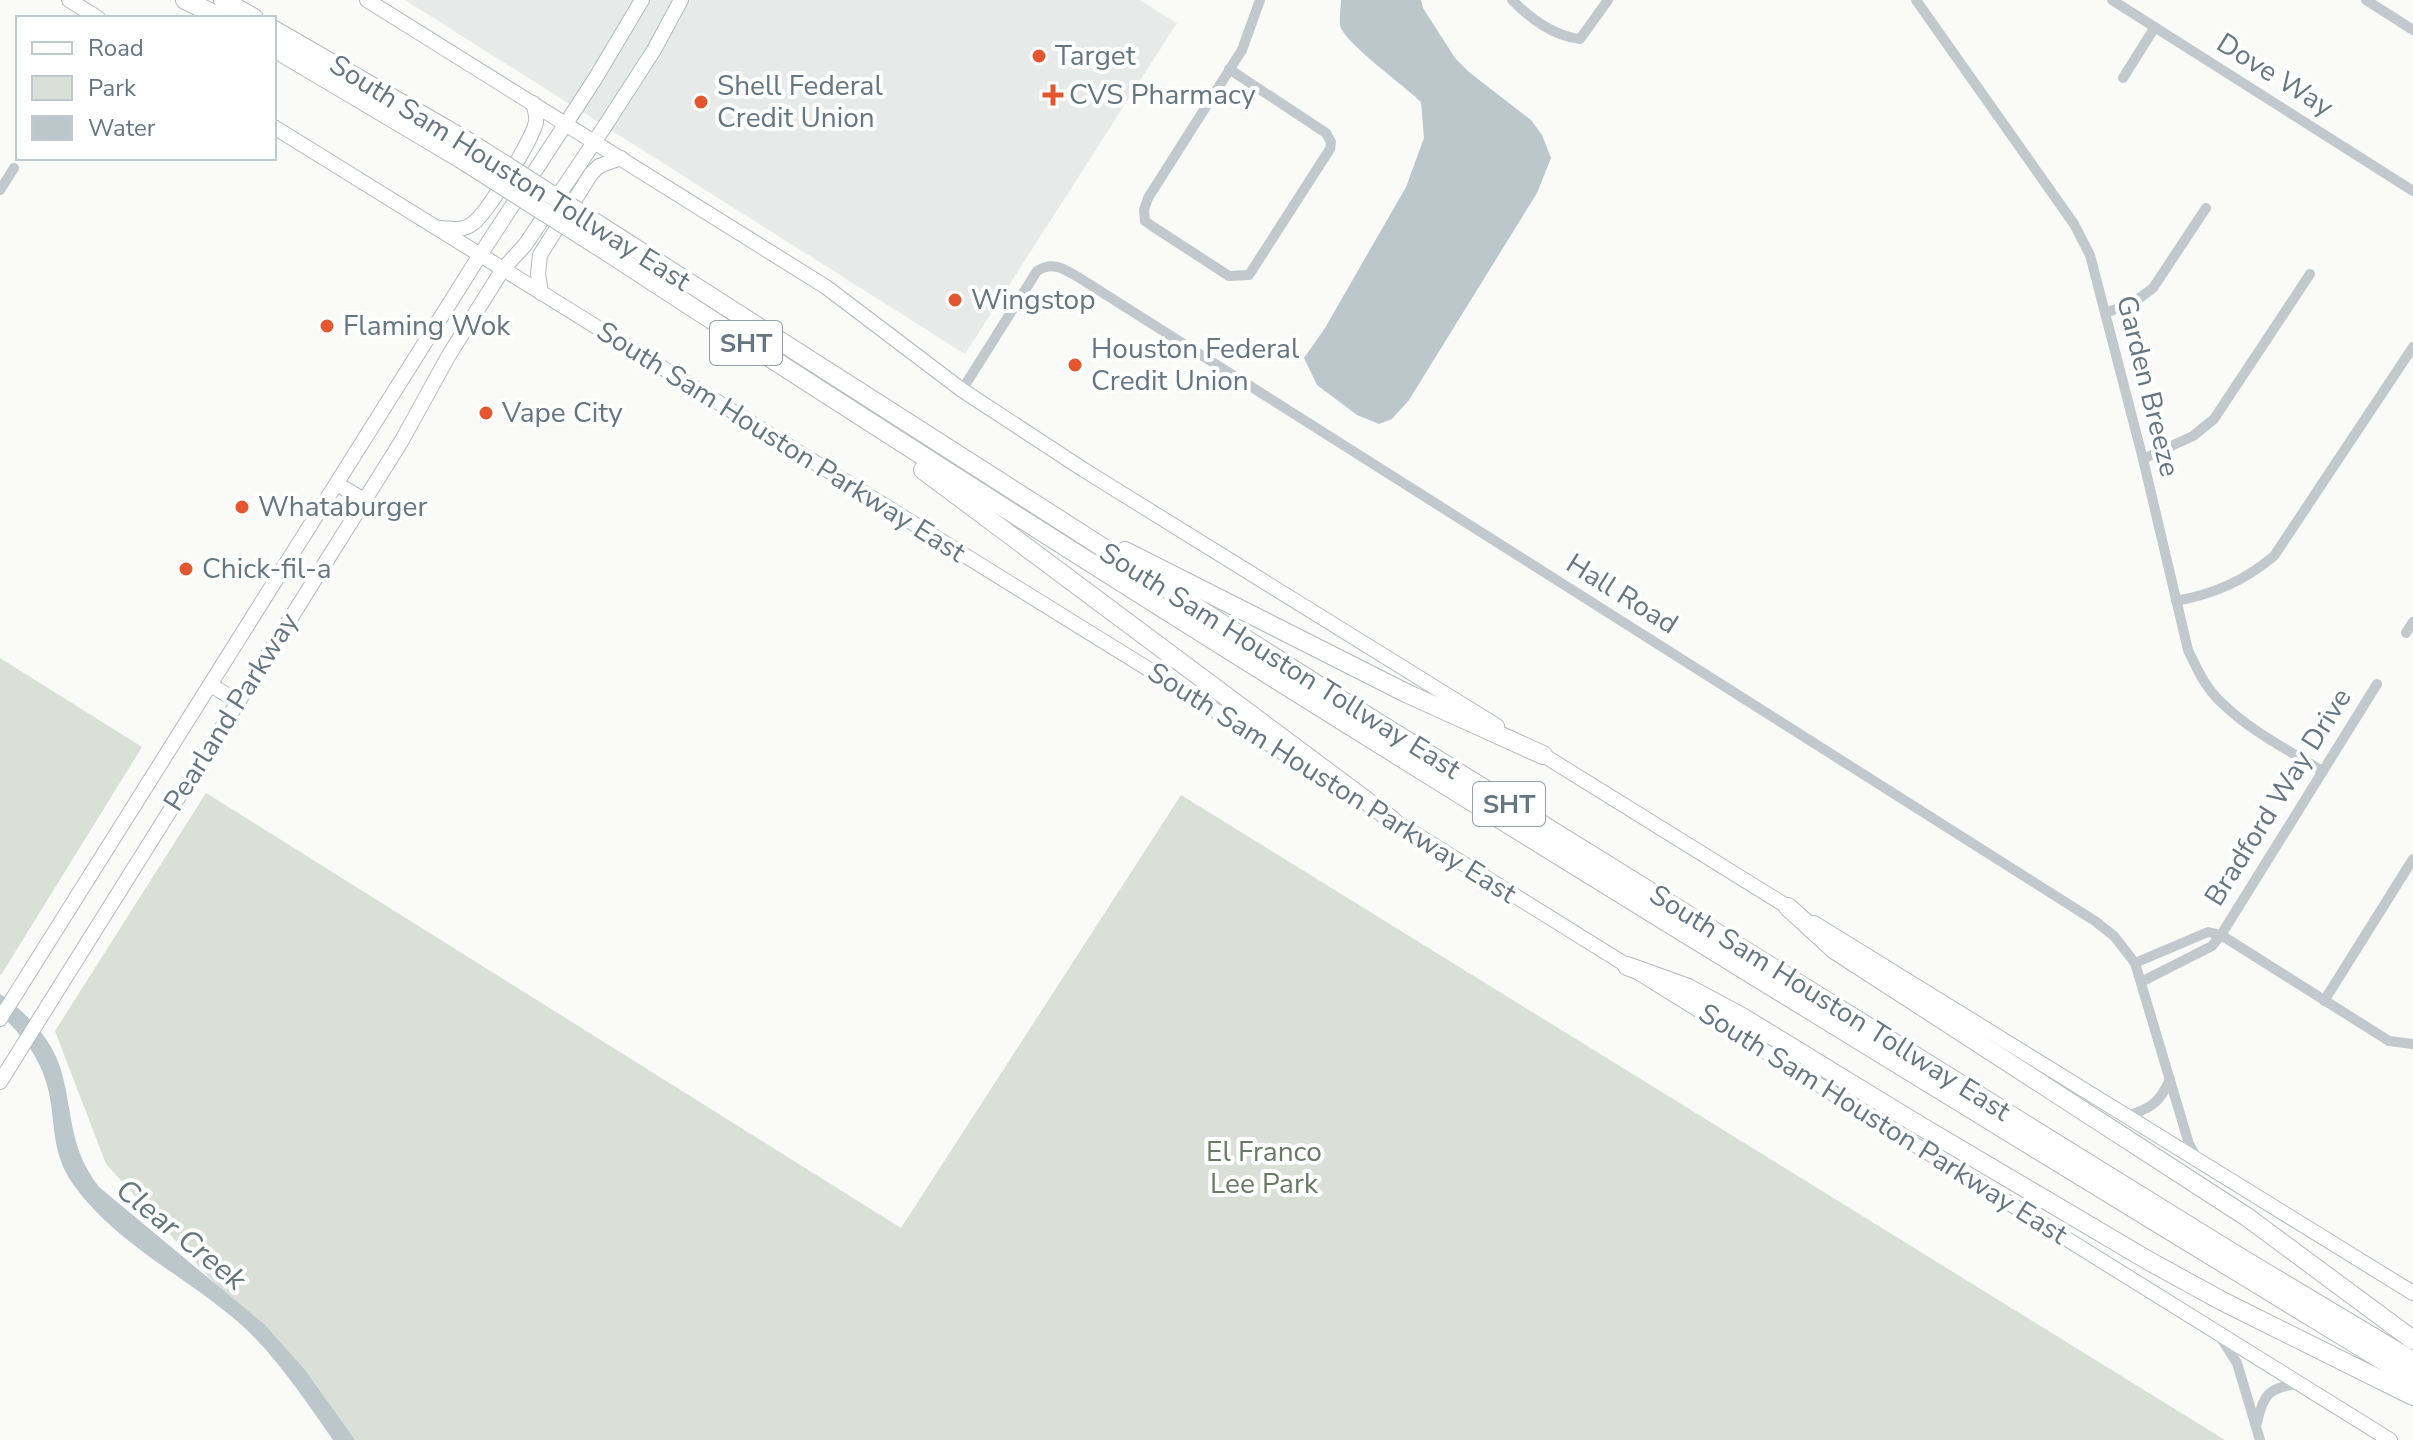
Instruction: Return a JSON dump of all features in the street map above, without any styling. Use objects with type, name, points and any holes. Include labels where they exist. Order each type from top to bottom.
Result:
[{"type":"highway","points":[[185,0],[226,9]]},
{"type":"highway","points":[[193,0],[248,16]]},
{"type":"highway","name":"South Sam Houston Tollway East","points":[[276,31],[1352,707],[2236,1255],[2413,1361]]},
{"type":"highway","name":"South Sam Houston Tollway East","points":[[276,49],[466,152]]},
{"type":"highway","name":"South Sam Houston Tollway East","points":[[609,242],[887,435],[1348,727],[2413,1379]]},
{"type":"highway","points":[[887,435],[925,472],[1392,820]]},
{"type":"highway","points":[[1047,514],[1203,589],[1406,693],[1543,755]]},
{"type":"highway","points":[[1788,907],[1835,950],[2234,1208],[2413,1340]]},
{"type":"highway","points":[[1627,966],[1688,988],[1742,1017],[2149,1261],[2413,1396]]},
{"type":"main road","points":[[69,0],[95,16]]},
{"type":"main road","points":[[367,0],[826,287],[962,390],[1084,470],[2413,1293]]},
{"type":"main road","name":"Pearland Parkway","points":[[0,1082],[401,442],[449,355],[503,269],[525,245],[654,50],[681,0]]},
{"type":"main road","name":"Pearland Parkway","points":[[0,1019],[640,1]]},
{"type":"main road","points":[[437,227],[458,230],[471,225],[485,210],[531,136],[536,121],[533,103]]},
{"type":"main road","name":"South Sam Houston Parkway East","points":[[276,128],[2390,1440]]},
{"type":"main road","points":[[541,293],[538,274],[540,255],[591,174],[599,166],[621,158]]},
{"type":"main road","points":[[337,484],[364,500]]},
{"type":"main road","points":[[211,685],[238,702]]},
{"type":"street","points":[[1229,69],[1326,133],[1331,142],[1330,149],[1249,275],[1229,276],[1145,221],[1144,210],[1148,198],[1229,69],[1242,50],[1260,0]]},
{"type":"street","points":[[1512,0],[1542,26],[1564,37],[1580,39],[1608,0]]},
{"type":"street","name":"Garden Breeze","points":[[1916,0],[2074,224],[2090,255],[2188,650],[2202,677],[2221,703],[2242,720],[2322,771]]},
{"type":"street","name":"Dove Way","points":[[2112,0],[2413,191]]},
{"type":"street","points":[[2366,0],[2413,30]]},
{"type":"street","points":[[2123,78],[2155,27]]},
{"type":"street","points":[[0,190],[14,168]]},
{"type":"street","points":[[2105,313],[2133,303],[2153,288],[2206,208]]},
{"type":"street","name":"Hall Road","points":[[962,390],[1037,271],[1054,265],[1067,270],[2095,921],[2114,936],[2135,963],[2189,1144],[2199,1161]]},
{"type":"street","points":[[2143,459],[2193,436],[2214,419],[2310,274]]},
{"type":"street","points":[[2176,601],[2225,589],[2258,570],[2274,556],[2413,347]]},
{"type":"street","points":[[2406,633],[2413,622]]},
{"type":"street","name":"Bradford Way Drive","points":[[2221,935],[2377,684]]},
{"type":"street","points":[[2324,1001],[2413,859]]},
{"type":"street","points":[[2135,963],[2208,932],[2221,935],[2389,1041],[2413,1044]]},
{"type":"street","points":[[2141,982],[2212,946],[2221,935]]},
{"type":"street","points":[[2126,1116],[2158,1102],[2170,1079]]},
{"type":"street","points":[[2209,1327],[2223,1340],[2237,1363],[2260,1440]]},
{"type":"street","points":[[2257,1425],[2261,1402],[2271,1391],[2283,1385],[2302,1384]]},
{"type":"shaded area","points":[[405,0],[1139,0],[1177,23],[965,354]]},
{"type":"green space","points":[[0,658],[142,747],[1,975],[0,974]]},
{"type":"green space","name":"El Franco Lee Park","points":[[206,793],[901,1228],[1181,795],[2225,1440],[341,1440],[265,1339],[106,1164],[55,1031]]},
{"type":"water","points":[[1341,0],[1421,0],[1455,58],[1531,120],[1542,135],[1551,158],[1537,193],[1409,400],[1392,419],[1379,424],[1357,415],[1317,385],[1304,358],[1325,328],[1406,187],[1424,138],[1421,102],[1344,33],[1340,25]]},
{"type":"water","points":[[0,994],[45,1037],[57,1059],[77,1144],[99,1187],[265,1325],[305,1370],[355,1440],[333,1440],[251,1334],[216,1304],[129,1241],[90,1205],[73,1184],[60,1159],[44,1074],[29,1046],[0,1014]]},
{"type":"place","name":"Target","points":[[1039,56]]},
{"type":"place","name":"CVS Pharmacy","points":[[1053,95]]},
{"type":"place","name":"Shell Federal Credit Union","points":[[701,102]]},
{"type":"place","name":"Wingstop","points":[[955,300]]},
{"type":"place","name":"Flaming Wok","points":[[327,326]]},
{"type":"place","name":"Houston Federal Credit Union","points":[[1075,365]]},
{"type":"place","name":"Vape City","points":[[486,413]]},
{"type":"place","name":"Whataburger","points":[[242,507]]},
{"type":"place","name":"Chick-fil-a","points":[[186,569]]},
{"type":"water label","name":"Clear Creek","points":[[181,1235]]}]
